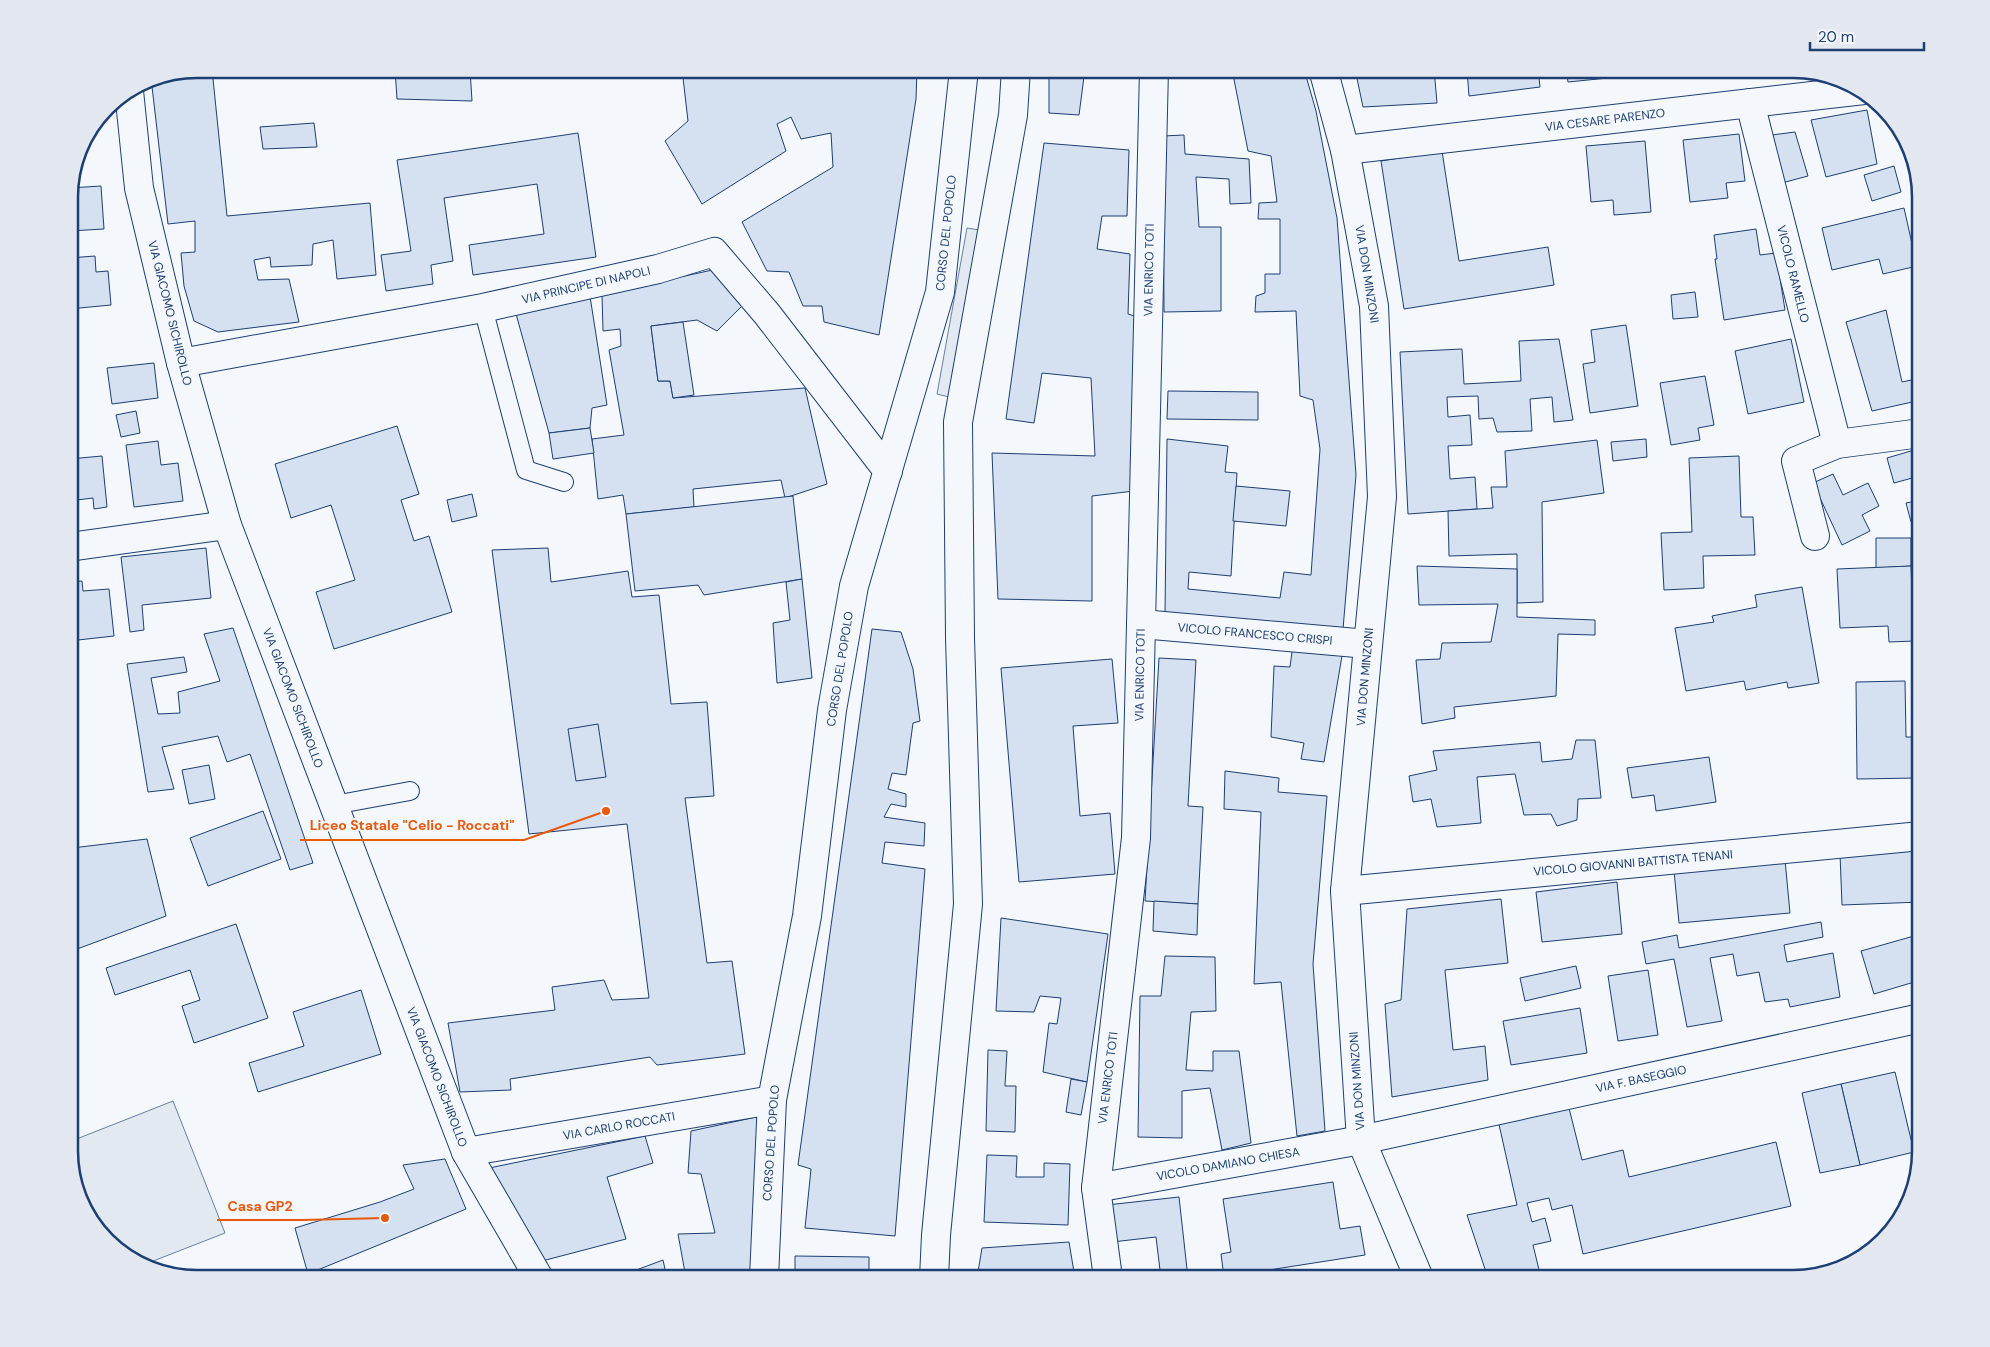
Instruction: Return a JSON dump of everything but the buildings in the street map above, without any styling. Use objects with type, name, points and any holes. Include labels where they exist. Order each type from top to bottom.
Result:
[{"type":"street","name":"CORSO DEL POPOLO","points":[[764,1270],[772,1100],[807,916],[832,710],[854,586],[940,292],[963,78]]},
{"type":"street","points":[[934,1270],[936,1234],[968,904],[960,638],[958,422],[1013,115],[1015,78]]},
{"type":"street","name":"VIA ENRICO TOTI","points":[[1107,1270],[1096,1188],[1136,838],[1154,78]]},
{"type":"street","name":"VIA DON MINZONI","points":[[1325,78],[1345,150],[1374,306],[1382,496],[1345,891],[1361,1140],[1416,1270]]},
{"type":"street","name":"VIA CESARE PARENZO","points":[[1345,150],[1849,92]]},
{"type":"street","name":"VIA GIACOMO SICHIROLLO","points":[[130,98],[139,188],[181,363],[227,525],[466,1152],[534,1270]]},
{"type":"street","name":"VICOLO RAMELLO","points":[[1750,103],[1837,444]]},
{"type":"street","name":"VIA PRINCIPE DI NAPOLI","points":[[181,363],[484,308],[658,269],[714,252],[767,314],[888,471]]},
{"type":"street","points":[[1815,536],[1796,461],[1837,444],[1912,434]]},
{"type":"street","points":[[78,546],[227,525]]},
{"type":"street","name":"VICOLO FRANCESCO CRISPI","points":[[1142,624],[1368,644]]},
{"type":"street","name":"VICOLO GIOVANNI BATTISTA TENANI","points":[[1345,891],[1912,837]]},
{"type":"street","name":"VIA F. BASEGGIO","points":[[1361,1140],[1912,1020]]},
{"type":"street","name":"VIA CARLO ROCCATI","points":[[466,1152],[772,1100]]},
{"type":"street","name":"VICOLO DAMIANO CHIESA","points":[[1096,1188],[1361,1140]]},
{"type":"lane","points":[[484,308],[526,470],[564,482]]},
{"type":"lane","points":[[334,805],[410,790]]},
{"type":"shaded area","points":[[967,228],[979,230],[949,397],[937,394]]},
{"type":"shaded area","points":[[173,1101],[225,1233],[153,1261],[130,1249],[112,1235],[93,1210],[80,1174],[78,1138]]},
{"type":"place","name":"Liceo Statale \"Celio - Roccati\"","points":[[606,811]]},
{"type":"place","name":"Casa GP2","points":[[385,1218]]}]
